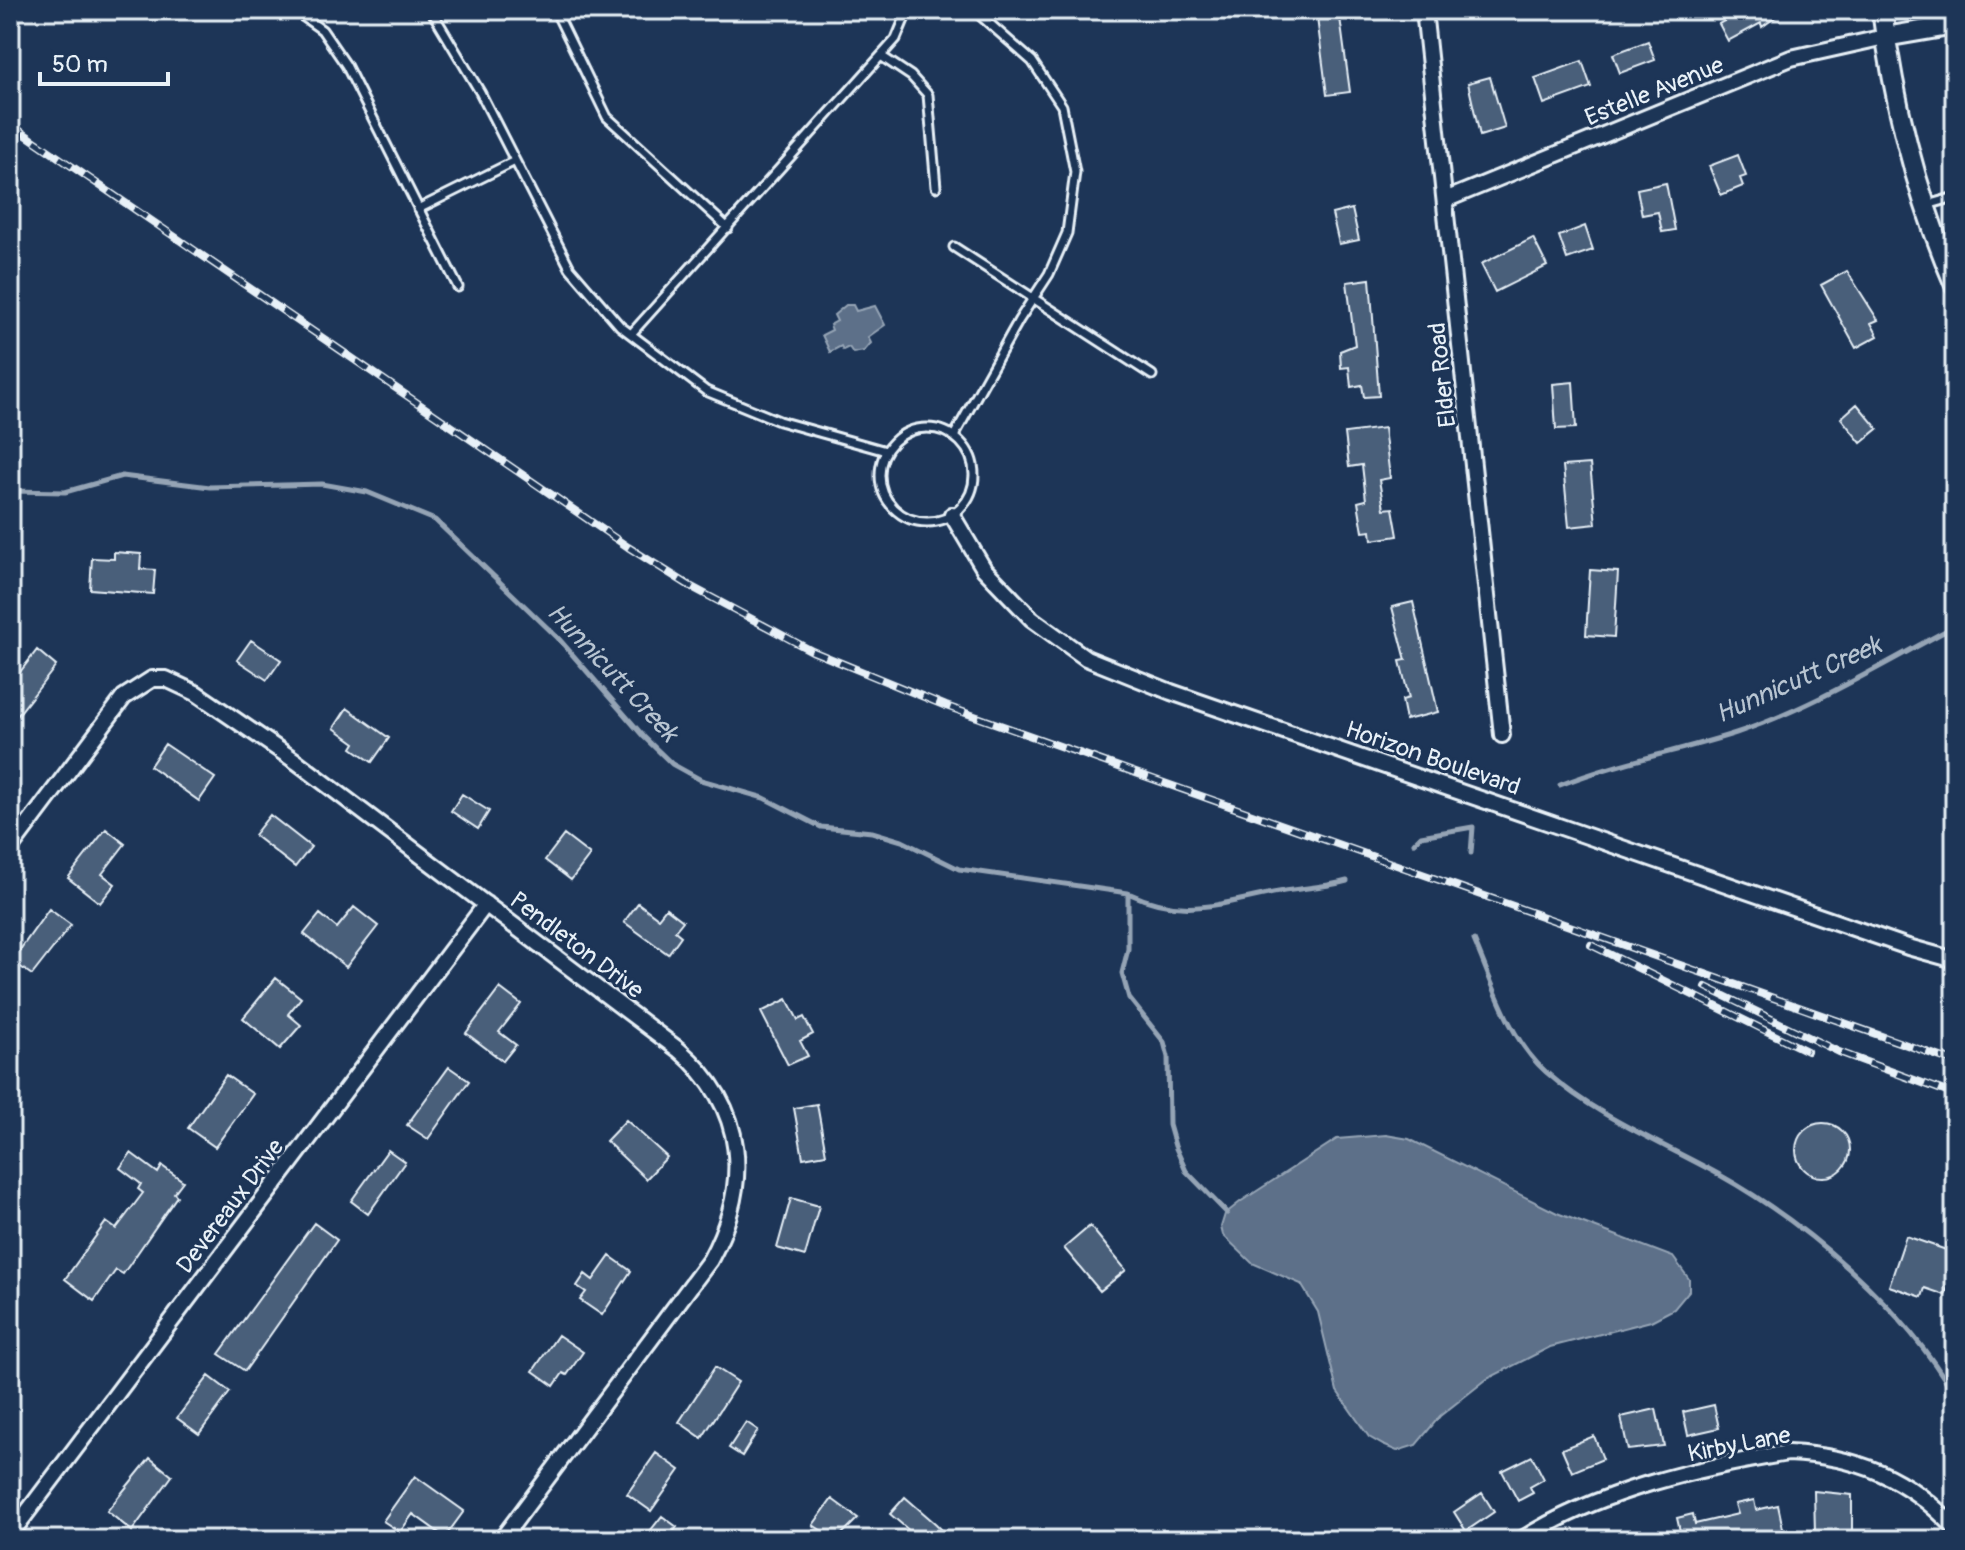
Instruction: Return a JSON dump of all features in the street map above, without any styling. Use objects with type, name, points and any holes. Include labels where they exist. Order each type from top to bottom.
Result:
[{"type":"main road","points":[[1882,10],[1897,102],[1925,205],[1950,260],[1955,285]]},
{"type":"main road","points":[[1885,37],[1955,25]]},
{"type":"street","name":"Elder Road","points":[[1424,10],[1502,735]]},
{"type":"street","name":"Estelle Avenue","points":[[1445,200],[1791,58],[1885,37]]},
{"type":"street","name":"Horizon Boulevard","points":[[952,515],[984,569],[1032,619],[1086,658],[1171,692],[1908,947],[1955,960]]},
{"type":"street","name":"Pendleton Drive","points":[[10,849],[124,697],[152,679],[166,679],[196,693],[297,762],[695,1064],[723,1104],[732,1128],[737,1183],[729,1220],[710,1260],[501,1540]]},
{"type":"street","name":"Devereaux Drive","points":[[10,1535],[486,904]]},
{"type":"street","name":"Kirby Lane","points":[[1521,1540],[1559,1518],[1621,1492],[1788,1453],[1830,1456],[1875,1467],[1919,1494],[1955,1528]]},
{"type":"lane","points":[[294,10],[322,30],[346,65],[458,287]]},
{"type":"lane","points":[[431,10],[570,268],[631,334],[706,391],[779,421],[886,451]]},
{"type":"lane","points":[[555,10],[607,117],[728,228]]},
{"type":"lane","points":[[631,334],[896,39],[908,10]]},
{"type":"lane","points":[[954,436],[1049,274],[1067,233],[1075,172],[1062,106],[1032,61],[974,10]]},
{"type":"lane","points":[[881,56],[911,76],[928,95],[936,187]]},
{"type":"lane","points":[[418,209],[515,161]]},
{"type":"lane","points":[[1925,205],[1955,197]]},
{"type":"lane","points":[[954,247],[1152,375]]},
{"type":"lane","points":[[924,427],[954,436],[972,460],[975,476],[964,505],[938,521],[922,522],[894,509],[880,482],[886,451],[909,431],[924,427]]},
{"type":"water","points":[[846,305],[853,305],[856,311],[875,306],[885,325],[868,337],[871,343],[864,351],[853,353],[849,347],[843,350],[841,346],[830,352],[822,335],[832,330],[830,325],[837,321],[834,315]]},
{"type":"water","points":[[1386,1135],[1409,1139],[1557,1213],[1673,1257],[1689,1279],[1689,1291],[1674,1309],[1651,1321],[1550,1347],[1487,1379],[1440,1416],[1416,1445],[1397,1451],[1383,1445],[1369,1437],[1337,1391],[1318,1312],[1301,1284],[1252,1263],[1223,1235],[1221,1227],[1225,1214],[1240,1202],[1337,1139]]},
{"type":"building","points":[[1316,10],[1339,10],[1350,92],[1327,95]]},
{"type":"building","points":[[1743,10],[1785,10],[1762,27],[1761,23],[1728,41],[1719,24]]},
{"type":"building","points":[[1648,41],[1655,60],[1620,73],[1613,54]]},
{"type":"building","points":[[1582,61],[1591,87],[1544,104],[1535,78]]},
{"type":"building","points":[[1490,77],[1505,128],[1480,136],[1468,83]]},
{"type":"building","points":[[1738,155],[1746,176],[1740,178],[1743,186],[1721,195],[1709,166]]},
{"type":"building","points":[[1666,183],[1675,230],[1662,232],[1658,212],[1642,215],[1637,189]]},
{"type":"building","points":[[1352,209],[1359,240],[1339,244],[1332,214]]},
{"type":"building","points":[[1585,226],[1593,250],[1567,259],[1559,236]]},
{"type":"building","points":[[1533,238],[1547,266],[1495,292],[1481,264]]},
{"type":"building","points":[[1847,271],[1878,320],[1871,323],[1878,336],[1856,348],[1821,285]]},
{"type":"building","points":[[1370,279],[1379,396],[1364,397],[1362,385],[1351,387],[1349,367],[1341,368],[1340,351],[1355,345],[1347,282]]},
{"type":"building","points":[[1573,382],[1576,428],[1556,429],[1553,384]]},
{"type":"building","points":[[1857,404],[1878,429],[1861,443],[1841,418]]},
{"type":"building","points":[[1384,428],[1390,478],[1379,480],[1384,509],[1393,508],[1398,536],[1372,540],[1371,531],[1363,532],[1358,502],[1366,500],[1362,465],[1349,467],[1345,433]]},
{"type":"building","points":[[1590,464],[1596,524],[1569,527],[1563,466]]},
{"type":"building","points":[[114,552],[141,554],[140,569],[155,570],[153,594],[90,589],[92,558],[114,559]]},
{"type":"building","points":[[1590,570],[1618,572],[1614,637],[1586,635]]},
{"type":"building","points":[[1413,602],[1438,712],[1406,720],[1402,700],[1409,698],[1400,661],[1406,660],[1392,607]]},
{"type":"building","points":[[251,640],[281,660],[267,680],[237,660]]},
{"type":"building","points":[[37,650],[56,666],[10,725],[10,685]]},
{"type":"building","points":[[347,708],[389,738],[372,762],[352,748],[355,743],[334,728]]},
{"type":"building","points":[[165,744],[215,778],[199,801],[150,766]]},
{"type":"building","points":[[462,794],[489,811],[478,829],[451,811]]},
{"type":"building","points":[[270,815],[311,847],[295,867],[254,835]]},
{"type":"building","points":[[106,829],[125,844],[102,874],[115,884],[100,903],[68,878]]},
{"type":"building","points":[[564,835],[590,855],[571,880],[545,860]]},
{"type":"building","points":[[638,903],[658,918],[666,908],[683,921],[675,931],[681,936],[668,954],[624,922]]},
{"type":"building","points":[[354,907],[378,926],[346,967],[304,934],[320,914],[337,928]]},
{"type":"building","points":[[49,909],[71,925],[32,975],[12,961]]},
{"type":"building","points":[[276,978],[301,998],[288,1014],[301,1025],[280,1049],[243,1018]]},
{"type":"building","points":[[500,988],[521,1004],[499,1032],[516,1045],[503,1061],[466,1033]]},
{"type":"building","points":[[787,999],[798,1020],[804,1017],[813,1034],[800,1041],[808,1056],[788,1065],[761,1012]]},
{"type":"building","points":[[449,1067],[469,1081],[428,1139],[407,1125]]},
{"type":"building","points":[[226,1075],[253,1094],[215,1147],[188,1128]]},
{"type":"building","points":[[817,1104],[826,1154],[803,1158],[794,1108]]},
{"type":"building","points":[[626,1120],[667,1157],[646,1179],[606,1141]]},
{"type":"building","points":[[1823,1123],[1842,1131],[1850,1150],[1842,1169],[1823,1177],[1804,1169],[1796,1150],[1804,1131]]},
{"type":"building","points":[[388,1150],[405,1162],[368,1214],[351,1201]]},
{"type":"building","points":[[131,1153],[158,1173],[162,1166],[183,1181],[174,1193],[177,1196],[123,1274],[116,1270],[94,1301],[65,1279],[106,1222],[116,1229],[143,1193],[138,1189],[141,1184],[120,1168]]},
{"type":"building","points":[[791,1198],[819,1206],[805,1256],[777,1248]]},
{"type":"building","points":[[314,1223],[337,1240],[245,1371],[219,1354]]},
{"type":"building","points":[[1090,1226],[1126,1270],[1100,1291],[1064,1248]]},
{"type":"building","points":[[1906,1236],[1955,1253],[1955,1266],[1945,1295],[1925,1288],[1922,1297],[1889,1286]]},
{"type":"building","points":[[610,1256],[631,1271],[602,1315],[580,1300],[586,1292],[577,1286],[585,1274],[593,1280]]},
{"type":"building","points":[[558,1335],[583,1352],[567,1375],[563,1373],[554,1386],[533,1371]]},
{"type":"building","points":[[715,1367],[738,1382],[702,1438],[679,1422]]},
{"type":"building","points":[[209,1376],[230,1392],[199,1434],[177,1418]]},
{"type":"building","points":[[1714,1405],[1719,1428],[1688,1435],[1683,1412]]},
{"type":"building","points":[[1656,1409],[1664,1446],[1628,1450],[1621,1417]]},
{"type":"building","points":[[746,1422],[758,1430],[742,1456],[729,1448]]},
{"type":"building","points":[[1594,1436],[1603,1459],[1572,1472],[1562,1449]]},
{"type":"building","points":[[656,1453],[680,1470],[651,1511],[627,1494]]},
{"type":"building","points":[[1532,1456],[1544,1479],[1530,1487],[1533,1493],[1518,1501],[1502,1471]]},
{"type":"building","points":[[150,1458],[172,1476],[132,1531],[107,1511]]},
{"type":"building","points":[[415,1476],[464,1511],[445,1537],[413,1514],[400,1532],[383,1521]]},
{"type":"building","points":[[1814,1491],[1852,1495],[1852,1533],[1815,1533]]},
{"type":"building","points":[[1482,1493],[1494,1512],[1466,1531],[1454,1512]]},
{"type":"building","points":[[905,1497],[952,1540],[920,1540],[890,1514]]},
{"type":"building","points":[[832,1499],[858,1518],[836,1540],[813,1525]]},
{"type":"building","points":[[1754,1500],[1756,1510],[1778,1505],[1785,1538],[1682,1540],[1677,1518],[1693,1514],[1695,1524],[1738,1514],[1735,1504]]},
{"type":"building","points":[[662,1516],[677,1527],[667,1540],[643,1540]]},
{"type":"waterway","name":"Hunnicutt Creek","points":[[10,491],[65,492],[122,476],[210,487],[322,484],[367,492],[435,520],[558,638],[644,737],[672,764],[701,780],[764,798],[821,827],[872,832],[902,841],[959,869],[1128,893],[1166,906],[1217,905],[1347,881]]},
{"type":"waterway","name":"Hunnicutt Creek","points":[[1560,785],[1764,723],[1820,698],[1955,626]]},
{"type":"waterway","points":[[1414,843],[1421,836],[1473,827],[1471,853]]},
{"type":"waterway","points":[[1128,893],[1128,949],[1122,973],[1129,998],[1164,1042],[1168,1057],[1169,1125],[1186,1171],[1227,1213]]},
{"type":"waterway","points":[[1474,940],[1512,1027],[1533,1059],[1546,1072],[1608,1116],[1751,1194],[1818,1243],[1851,1270],[1909,1331],[1955,1396]]},
{"type":"railway","points":[[10,124],[628,547],[690,586],[812,651],[946,706],[1955,1062]]},
{"type":"railway","points":[[1591,945],[1807,1051]]},
{"type":"railway","points":[[1706,987],[1839,1052],[1955,1095]]}]
